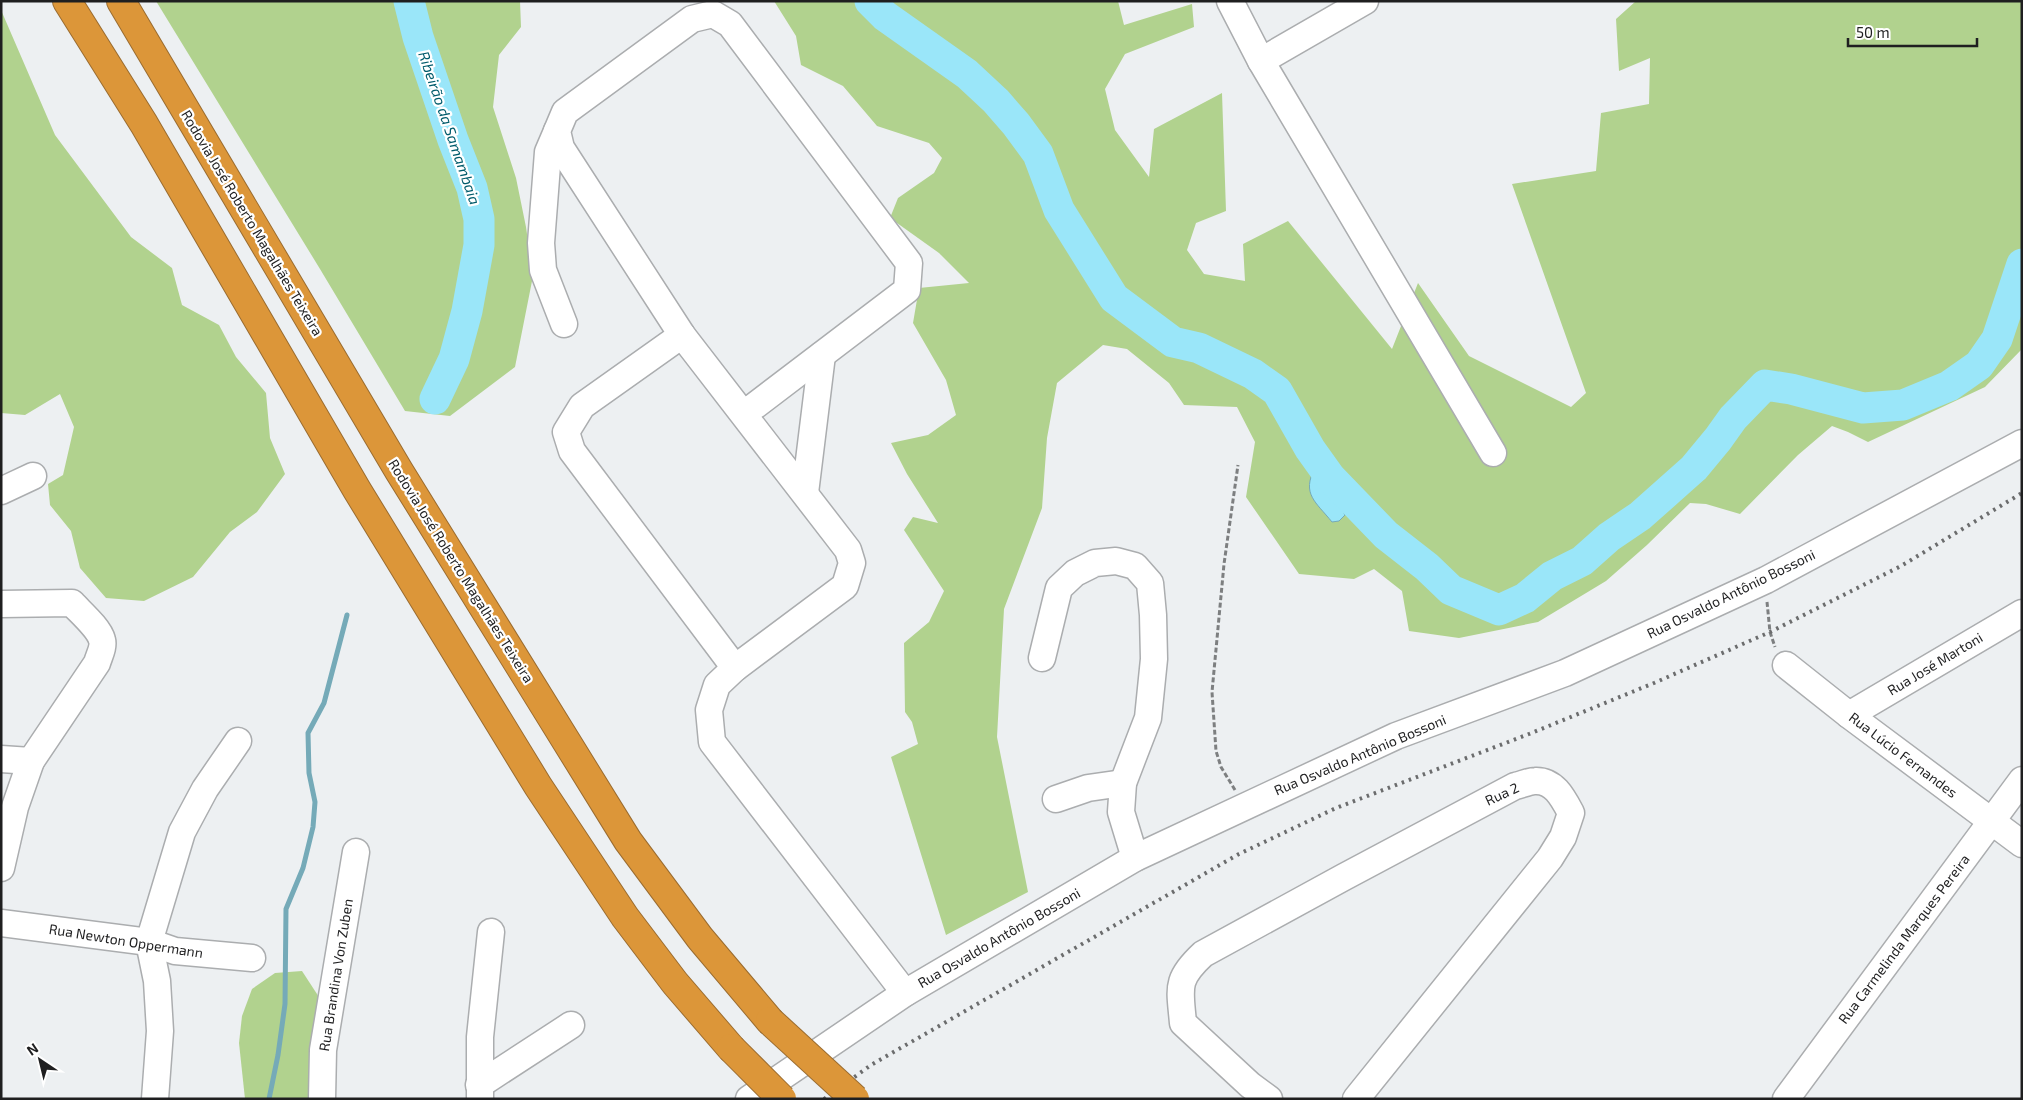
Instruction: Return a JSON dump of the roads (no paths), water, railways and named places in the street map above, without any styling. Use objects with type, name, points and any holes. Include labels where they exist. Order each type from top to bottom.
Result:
[{"type":"highway","points":[[67,1],[144,124],[362,498],[548,802],[625,916],[675,983],[731,1048],[782,1099]]},
{"type":"highway","name":"Rodovia José Roberto Magalhães Teixeira","points":[[122,1],[399,471],[628,841],[700,938],[770,1021],[855,1099]]},
{"type":"street","points":[[1230,1],[1261,61],[1493,453]]},
{"type":"street","points":[[1261,61],[1365,1]]},
{"type":"street","points":[[564,324],[543,270],[541,243],[548,152],[565,112],[692,19],[714,14],[730,24],[908,263],[907,290],[744,414]]},
{"type":"street","points":[[557,131],[562,148],[682,335],[848,550],[852,563],[845,586],[735,668],[717,685],[709,710],[712,742],[905,993]]},
{"type":"street","points":[[682,335],[582,406],[566,432],[572,451],[735,668]]},
{"type":"street","points":[[805,493],[822,355]]},
{"type":"street","name":"Rua Osvaldo Antônio Bossoni","points":[[750,1099],[905,993],[1135,858],[1396,736],[1565,673],[1766,580],[2022,443]]},
{"type":"street","points":[[1,491],[32,476]]},
{"type":"street","points":[[1042,658],[1059,588],[1075,573],[1094,563],[1116,561],[1135,566],[1150,583],[1154,659],[1148,718],[1122,783],[1121,812],[1135,858]]},
{"type":"street","points":[[1,604],[72,603],[93,626],[102,640],[101,650],[96,663],[31,761],[15,807],[1,868]]},
{"type":"street","name":"Rua José Martoni","points":[[1849,715],[2022,613]]},
{"type":"street","name":"Rua Lúcio Fernandes","points":[[1786,665],[1849,715],[2022,844]]},
{"type":"street","points":[[155,1099],[160,1031],[157,981],[149,942],[182,832],[205,789],[238,741]]},
{"type":"street","points":[[1,759],[31,761]]},
{"type":"street","name":"Rua Carmelinda Marques Pereira","points":[[1786,1099],[2022,780]]},
{"type":"street","name":"Rua 2","points":[[1269,1099],[1250,1085],[1183,1023],[1181,987],[1182,979],[1188,968],[1203,954],[1344,876],[1516,786],[1535,781],[1548,784],[1560,793],[1571,813],[1563,838],[1550,858],[1356,1099]]},
{"type":"street","points":[[1056,799],[1088,788],[1122,783]]},
{"type":"street","name":"Rua Brandina Von Zuben","points":[[322,1099],[323,1050],[356,852]]},
{"type":"street","name":"Rua Newton Oppermann","points":[[1,923],[149,942],[175,951],[252,958]]},
{"type":"street","points":[[479,1092],[480,1037],[491,932]]},
{"type":"street","points":[[479,1092],[571,1025]]},
{"type":"water","points":[[1315,468],[1332,490],[1345,515],[1339,521],[1332,522],[1312,497],[1310,485]]},
{"type":"waterway","name":"Ribeirão da Samambaia","points":[[409,1],[418,37],[453,140],[472,188],[479,219],[479,245],[467,311],[454,359],[435,399]]},
{"type":"waterway","name":"Ribeirão da Samambaia","points":[[870,1],[885,16],[967,74],[996,101],[1016,124],[1038,154],[1059,210],[1114,298],[1173,342],[1199,348],[1253,374],[1277,391],[1310,449],[1330,477],[1386,535],[1427,567],[1451,590],[1499,610],[1525,598],[1552,576],[1582,561],[1609,537],[1640,516],[1694,468],[1733,418],[1765,385],[1791,389],[1863,408],[1903,405],[1949,386],[1979,365],[1997,339],[2022,264]]},
{"type":"waterway","points":[[269,1099],[278,1055],[285,1004],[286,909],[303,868],[313,827],[315,802],[309,773],[308,733],[324,703],[347,615]]},
{"type":"railway","points":[[824,1099],[871,1065],[1239,854],[1336,808],[1529,734],[1654,683],[1770,632],[1901,566],[2022,493]]}]
